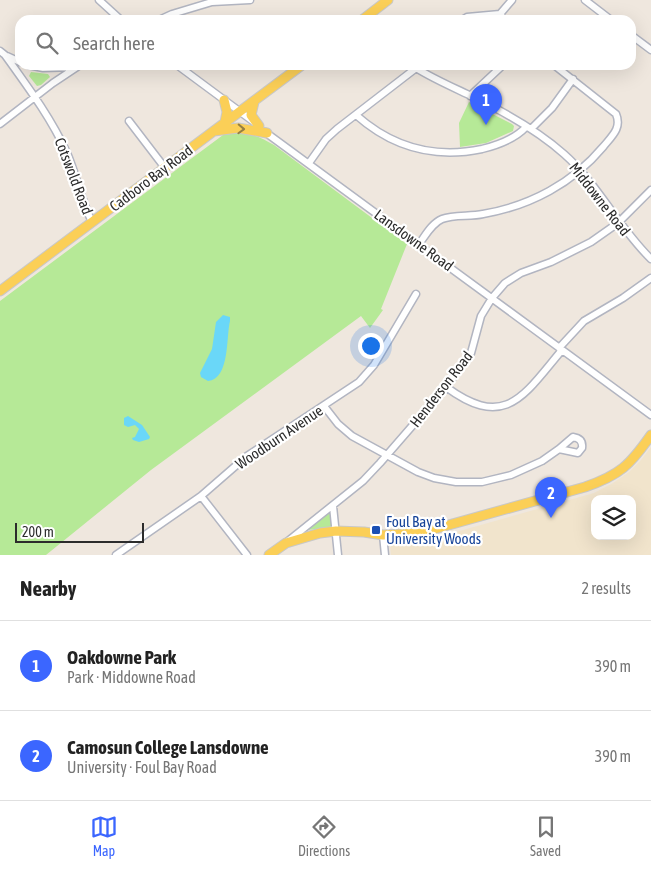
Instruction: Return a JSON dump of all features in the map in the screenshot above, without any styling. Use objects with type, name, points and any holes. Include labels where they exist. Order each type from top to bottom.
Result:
[{"type":"main road","points":[[368,15],[388,0]]},
{"type":"main road","name":"Cadboro Bay Road","points":[[0,291],[296,70]]},
{"type":"main road","points":[[224,100],[227,112],[225,122]]},
{"type":"main road","points":[[254,102],[251,115],[259,126]]},
{"type":"main road","points":[[214,131],[238,128],[267,133]]},
{"type":"main road","points":[[286,543],[310,535],[336,530],[383,535],[420,532],[601,481],[626,467],[651,435]]},
{"type":"main road","name":"Henderson Road","points":[[269,555],[286,543]]},
{"type":"street","points":[[99,0],[115,15]]},
{"type":"street","points":[[170,15],[212,2],[250,0]]},
{"type":"street","points":[[492,15],[500,14],[512,0]]},
{"type":"street","points":[[585,0],[604,15]]},
{"type":"street","points":[[636,39],[651,50]]},
{"type":"street","name":"Cotswold Road","points":[[3,53],[15,59]]},
{"type":"street","name":"Cotswold Road","points":[[3,53],[15,69]]},
{"type":"street","name":"Cotswold Road","points":[[15,70],[36,98],[54,128],[67,154],[92,222]]},
{"type":"street","points":[[0,124],[73,70]]},
{"type":"street","name":"Lansdowne Road","points":[[184,70],[651,415]]},
{"type":"street","points":[[309,163],[330,135],[413,70]]},
{"type":"street","name":"Middowne Road","points":[[425,70],[528,128],[563,154],[580,170],[618,223],[651,259]]},
{"type":"street","points":[[470,96],[498,70]]},
{"type":"street","points":[[419,244],[436,222],[441,219],[497,212],[550,192],[596,156],[615,133],[618,124],[616,114],[561,70]]},
{"type":"street","points":[[356,115],[376,131],[403,145],[427,151],[454,153],[486,148],[515,136],[528,128],[552,108],[573,79]]},
{"type":"street","points":[[129,121],[165,168]]},
{"type":"street","name":"Henderson Road","points":[[286,543],[363,481],[446,387],[471,353],[482,316],[492,298],[505,284],[515,276],[579,249],[618,223],[651,190]]},
{"type":"street","points":[[446,387],[478,406],[504,406],[514,402],[529,390],[584,321],[623,298],[651,278]]},
{"type":"street","name":"Woodburn Avenue","points":[[116,555],[201,496],[248,456],[350,389],[366,375],[381,354],[416,294]]},
{"type":"street","points":[[324,406],[345,431],[426,475],[444,481],[482,482],[511,475],[542,461],[559,449]]},
{"type":"street","points":[[201,496],[246,555]]},
{"type":"street","points":[[333,506],[338,555]]},
{"type":"street","points":[[383,535],[385,555]]},
{"type":"shaded area","points":[[651,447],[651,555],[391,555],[390,544],[424,541],[594,493],[629,472]]},
{"type":"green space","points":[[31,72],[48,74],[50,77],[37,86],[29,76]]},
{"type":"green space","points":[[469,102],[512,124],[514,126],[513,131],[486,143],[460,147],[459,123]]},
{"type":"green space","points":[[238,133],[257,136],[274,145],[407,244],[381,309],[383,310],[370,328],[361,316],[151,470],[46,555],[0,555],[0,301],[223,135]]},
{"type":"green space","points":[[329,512],[332,513],[332,528],[306,530]]},
{"type":"water","points":[[223,315],[230,317],[224,365],[215,379],[208,381],[201,377],[200,373],[212,349],[216,322]]},
{"type":"water","points":[[128,416],[142,425],[150,437],[149,439],[139,442],[133,440],[132,438],[135,437],[139,429],[135,425],[128,427],[124,425],[124,418]]},
{"type":"place","name":"Oakdowne Park","points":[[486,125]]},
{"type":"place","name":"Camosun College Lansdowne","points":[[551,518]]},
{"type":"place","name":"Foul Bay at University Woods","points":[[376,530]]}]
